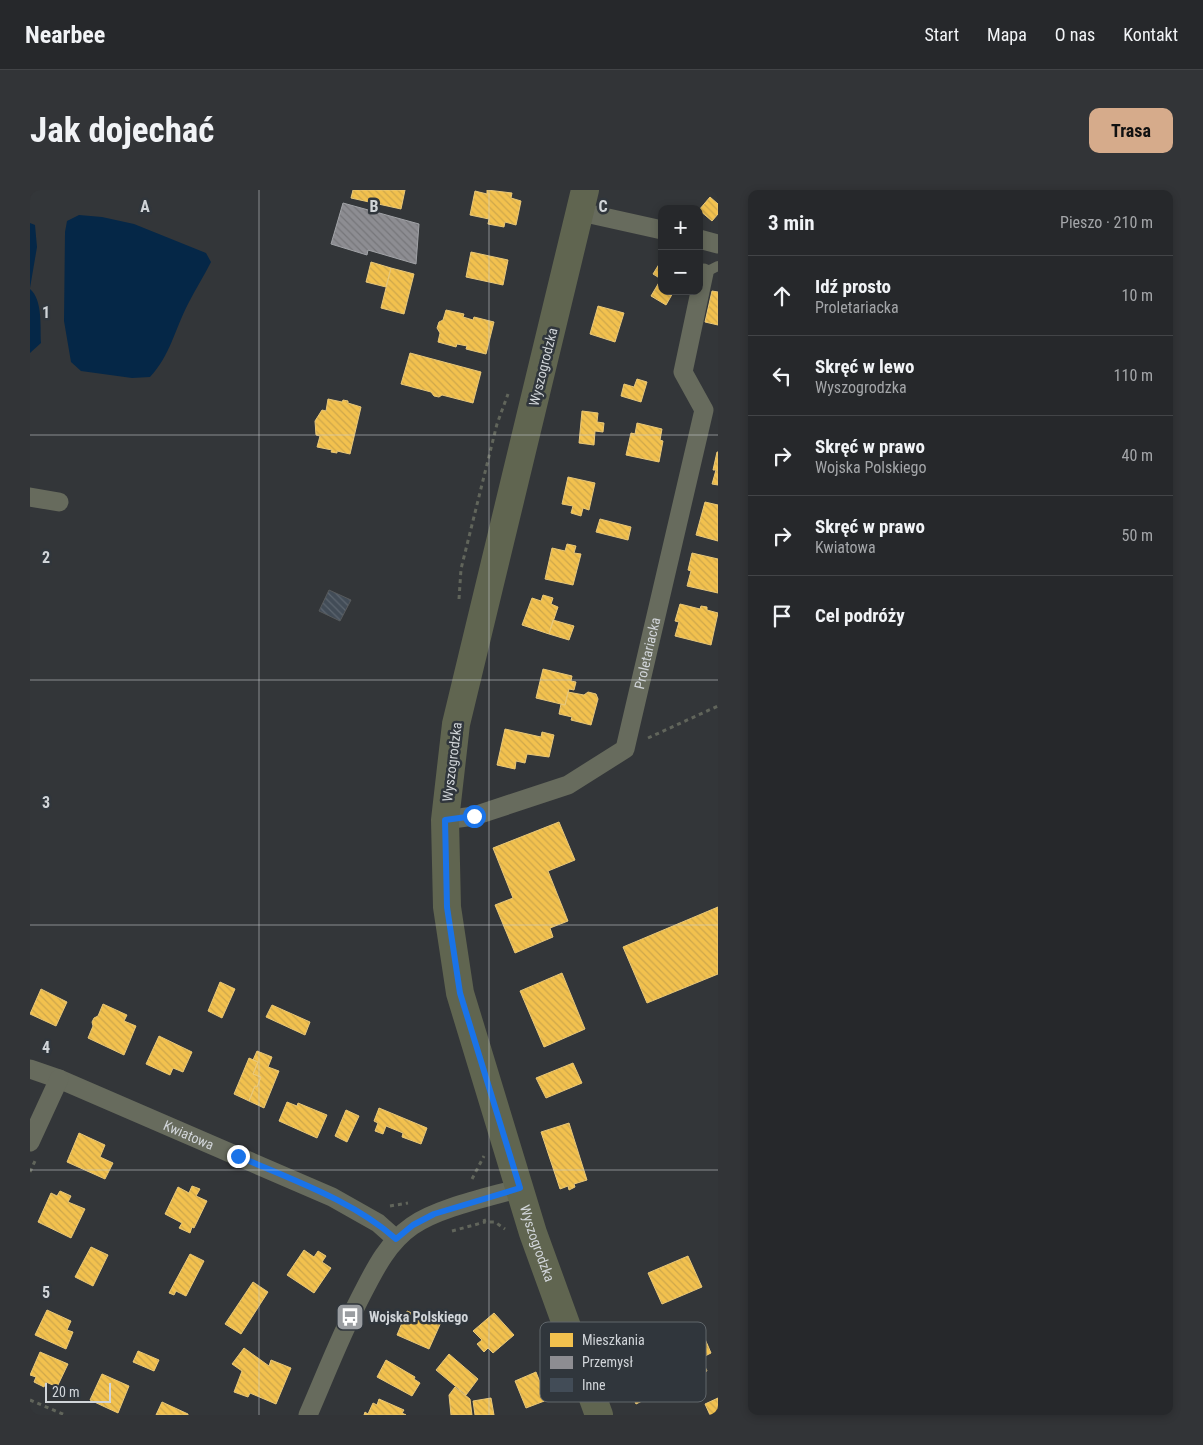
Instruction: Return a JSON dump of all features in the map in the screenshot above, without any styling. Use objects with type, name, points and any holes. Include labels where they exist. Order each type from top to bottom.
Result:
[{"type":"main road","name":"Wyszogrodzka","points":[[564,1322],[533,1233],[460,993],[447,907],[445,820],[456,724],[583,201]]},
{"type":"main road","name":"Wyszogrodzka","points":[[594,1402],[599,1415]]},
{"type":"street","points":[[583,201],[658,229]]},
{"type":"street","points":[[703,240],[718,244]]},
{"type":"street","name":"Proletariacka","points":[[625,749],[704,410],[683,372],[711,269]]},
{"type":"street","points":[[30,497],[59,502]]},
{"type":"street","points":[[445,820],[474,816],[568,785],[625,749]]},
{"type":"street","name":"Kwiatowa","points":[[30,1068],[332,1197],[378,1223],[396,1239]]},
{"type":"street","points":[[30,1142],[59,1079]]},
{"type":"street","points":[[308,1415],[350,1317],[377,1265],[396,1239],[413,1225],[434,1214],[520,1188]]},
{"type":"path","points":[[625,749],[718,706]]},
{"type":"path","points":[[448,1232],[485,1222]]},
{"type":"path","points":[[30,1400],[65,1415]]},
{"type":"water","points":[[79,215],[102,217],[134,224],[206,253],[211,262],[183,313],[163,360],[150,377],[132,378],[81,371],[71,362],[64,321],[65,232],[67,221]]},
{"type":"water","points":[[30,223],[35,225],[37,247],[30,288]]},
{"type":"water","points":[[30,289],[39,307],[41,343],[30,353]]},
{"type":"building: Mieszkania","points":[[353,190],[405,190],[401,209],[351,198]]},
{"type":"building: Mieszkania","points":[[487,190],[512,193],[511,198],[521,201],[516,225],[505,222],[504,227],[488,224],[489,219],[470,215],[475,191],[487,194]]},
{"type":"building: Mieszkania","points":[[710,197],[718,204],[718,214],[712,221],[703,213],[703,205]]},
{"type":"building: Mieszkania","points":[[471,252],[508,260],[503,285],[466,277]]},
{"type":"building: Mieszkania","points":[[371,262],[391,268],[386,287],[366,282]]},
{"type":"building: Mieszkania","points":[[658,266],[658,277],[653,274]]},
{"type":"building: Mieszkania","points":[[391,268],[414,274],[404,314],[381,308]]},
{"type":"building: Mieszkania","points":[[658,284],[658,295],[672,295],[666,305],[651,296]]},
{"type":"building: Mieszkania","points":[[712,291],[718,292],[718,325],[705,322]]},
{"type":"building: Mieszkania","points":[[598,306],[624,313],[615,342],[590,334]]},
{"type":"building: Mieszkania","points":[[446,310],[464,314],[463,317],[473,320],[474,317],[494,322],[486,354],[466,349],[467,346],[457,344],[456,347],[438,342],[440,333],[437,328],[439,322],[443,320]]},
{"type":"building: Mieszkania","points":[[410,353],[481,372],[473,403],[442,395],[439,397],[434,396],[431,392],[401,384]]},
{"type":"building: Mieszkania","points":[[637,379],[647,382],[641,402],[621,396],[624,384],[634,387]]},
{"type":"building: Mieszkania","points":[[328,399],[342,402],[343,400],[348,401],[348,403],[361,407],[350,454],[337,451],[337,453],[331,452],[332,450],[317,447],[320,436],[316,435],[315,421],[322,410],[326,411]]},
{"type":"building: Mieszkania","points":[[582,411],[598,413],[597,422],[604,423],[603,432],[595,431],[594,445],[579,443]]},
{"type":"building: Mieszkania","points":[[637,423],[662,429],[660,440],[663,441],[659,462],[626,455],[631,433],[635,434]]},
{"type":"building: Mieszkania","points":[[717,452],[718,485],[712,484],[716,470],[713,470]]},
{"type":"building: Mieszkania","points":[[568,477],[595,483],[589,510],[583,508],[581,516],[571,513],[573,506],[562,504]]},
{"type":"building: Mieszkania","points":[[705,502],[718,505],[718,541],[696,535]]},
{"type":"building: Mieszkania","points":[[600,519],[631,527],[628,540],[596,532]]},
{"type":"building: Mieszkania","points":[[567,544],[576,546],[574,553],[581,554],[573,585],[545,579],[552,548],[565,551]]},
{"type":"building: Mieszkania","points":[[692,553],[718,559],[718,593],[687,586],[691,571],[688,570]]},
{"type":"building: Mieszkania","points":[[543,595],[553,598],[551,604],[558,607],[549,634],[522,625],[532,598],[541,601]]},
{"type":"building: Mieszkania","points":[[680,604],[700,609],[701,606],[707,607],[707,610],[718,613],[711,645],[675,636],[679,622],[675,621]]},
{"type":"building: Mieszkania","points":[[553,620],[574,626],[569,640],[549,634]]},
{"type":"building: Mieszkania","points":[[543,669],[572,676],[571,681],[576,682],[574,690],[569,689],[565,705],[536,698]]},
{"type":"building: Mieszkania","points":[[568,692],[584,695],[588,692],[596,694],[598,699],[591,725],[571,720],[572,717],[559,714],[561,704],[565,705]]},
{"type":"building: Mieszkania","points":[[505,729],[541,737],[542,732],[554,735],[549,757],[527,754],[525,763],[516,761],[515,769],[497,765]]},
{"type":"building: Mieszkania","points":[[559,822],[575,860],[548,871],[568,921],[550,928],[553,937],[515,953],[495,905],[513,898],[493,848]]},
{"type":"building: Mieszkania","points":[[718,907],[718,974],[647,1003],[623,947]]},
{"type":"building: Mieszkania","points":[[562,973],[585,1029],[544,1047],[520,991]]},
{"type":"building: Mieszkania","points":[[220,982],[235,989],[222,1018],[208,1011]]},
{"type":"building: Mieszkania","points":[[41,989],[67,1002],[56,1026],[30,1014]]},
{"type":"building: Mieszkania","points":[[103,1004],[127,1015],[124,1021],[136,1026],[124,1055],[88,1038],[93,1026],[92,1022],[98,1016]]},
{"type":"building: Mieszkania","points":[[272,1005],[310,1022],[305,1035],[266,1017]]},
{"type":"building: Mieszkania","points":[[159,1036],[192,1052],[183,1072],[173,1068],[170,1075],[146,1064]]},
{"type":"building: Mieszkania","points":[[257,1051],[272,1057],[268,1067],[279,1071],[264,1108],[249,1101],[261,1077],[253,1074],[258,1062],[253,1060]]},
{"type":"building: Mieszkania","points":[[249,1058],[258,1062],[253,1074],[261,1077],[249,1101],[234,1094]]},
{"type":"building: Mieszkania","points":[[573,1063],[582,1083],[546,1098],[536,1078]]},
{"type":"building: Mieszkania","points":[[287,1102],[297,1106],[298,1103],[327,1115],[317,1138],[279,1121]]},
{"type":"building: Mieszkania","points":[[379,1108],[427,1128],[421,1144],[402,1137],[403,1133],[386,1126],[383,1134],[375,1131],[378,1123],[374,1121]]},
{"type":"building: Mieszkania","points":[[346,1110],[359,1116],[347,1142],[335,1136]]},
{"type":"building: Mieszkania","points":[[569,1123],[587,1180],[574,1184],[575,1187],[569,1190],[568,1186],[560,1189],[541,1132]]},
{"type":"building: Mieszkania","points":[[79,1133],[105,1145],[100,1157],[113,1163],[105,1179],[67,1162]]},
{"type":"building: Mieszkania","points":[[192,1186],[200,1189],[196,1196],[207,1201],[190,1233],[179,1228],[182,1223],[165,1214],[178,1187],[189,1193]]},
{"type":"building: Mieszkania","points":[[60,1191],[71,1196],[68,1202],[85,1209],[71,1238],[38,1222],[51,1193],[57,1196]]},
{"type":"building: Mieszkania","points":[[91,1247],[108,1255],[93,1286],[75,1277]]},
{"type":"building: Mieszkania","points":[[304,1250],[314,1257],[318,1251],[326,1256],[322,1262],[331,1268],[314,1293],[287,1275]]},
{"type":"building: Mieszkania","points":[[190,1254],[204,1261],[186,1296],[176,1291],[174,1295],[169,1293]]},
{"type":"building: Mieszkania","points":[[688,1256],[702,1287],[662,1304],[648,1273]]},
{"type":"building: Mieszkania","points":[[253,1282],[268,1292],[241,1334],[225,1324]]},
{"type":"building: Mieszkania","points":[[47,1310],[71,1321],[67,1330],[73,1332],[66,1349],[35,1335]]},
{"type":"building: Mieszkania","points":[[407,1311],[424,1318],[426,1312],[442,1320],[429,1349],[397,1335]]},
{"type":"building: Mieszkania","points":[[494,1313],[514,1335],[493,1353],[488,1348],[484,1352],[477,1344],[482,1340],[473,1331]]},
{"type":"building: Mieszkania","points":[[706,1341],[711,1353],[706,1356]]},
{"type":"building: Mieszkania","points":[[244,1348],[269,1366],[271,1360],[291,1368],[276,1404],[250,1393],[248,1397],[234,1392],[242,1371],[232,1364]]},
{"type":"building: Mieszkania","points":[[138,1351],[159,1360],[154,1371],[133,1362]]},
{"type":"building: Mieszkania","points":[[40,1352],[68,1364],[57,1387],[46,1382],[44,1387],[34,1382],[36,1377],[30,1375]]},
{"type":"building: Mieszkania","points":[[449,1354],[478,1379],[466,1395],[436,1370]]},
{"type":"building: Mieszkania","points":[[386,1360],[415,1377],[414,1379],[420,1383],[412,1396],[377,1377]]},
{"type":"building: Mieszkania","points":[[536,1372],[540,1382],[540,1402],[542,1402],[526,1408],[515,1381]]},
{"type":"building: Mieszkania","points":[[102,1374],[129,1386],[118,1413],[90,1400]]},
{"type":"building: Mieszkania","points":[[455,1387],[470,1399],[472,1415],[451,1415],[449,1395]]},
{"type":"building: Mieszkania","points":[[491,1398],[494,1415],[475,1415],[473,1401]]},
{"type":"building: Mieszkania","points":[[718,1398],[718,1415],[710,1415],[705,1404]]},
{"type":"building: Mieszkania","points":[[379,1399],[404,1410],[402,1413],[406,1415],[364,1415],[365,1412],[368,1414],[373,1403],[377,1405]]},
{"type":"building: Mieszkania","points":[[162,1402],[188,1414],[188,1415],[156,1415]]},
{"type":"building: Przemysł","points":[[343,203],[419,224],[416,264],[368,250],[367,255],[331,244]]},
{"type":"building: Inne","points":[[329,590],[351,600],[340,621],[319,611]]},
{"type":"place","name":"Wojska Polskiego","points":[[350,1317]]},
{"type":"route","points":[[238,1156],[332,1197],[378,1223],[396,1239],[413,1225],[434,1214],[520,1188],[460,993],[447,907],[445,820],[474,816]]}]
